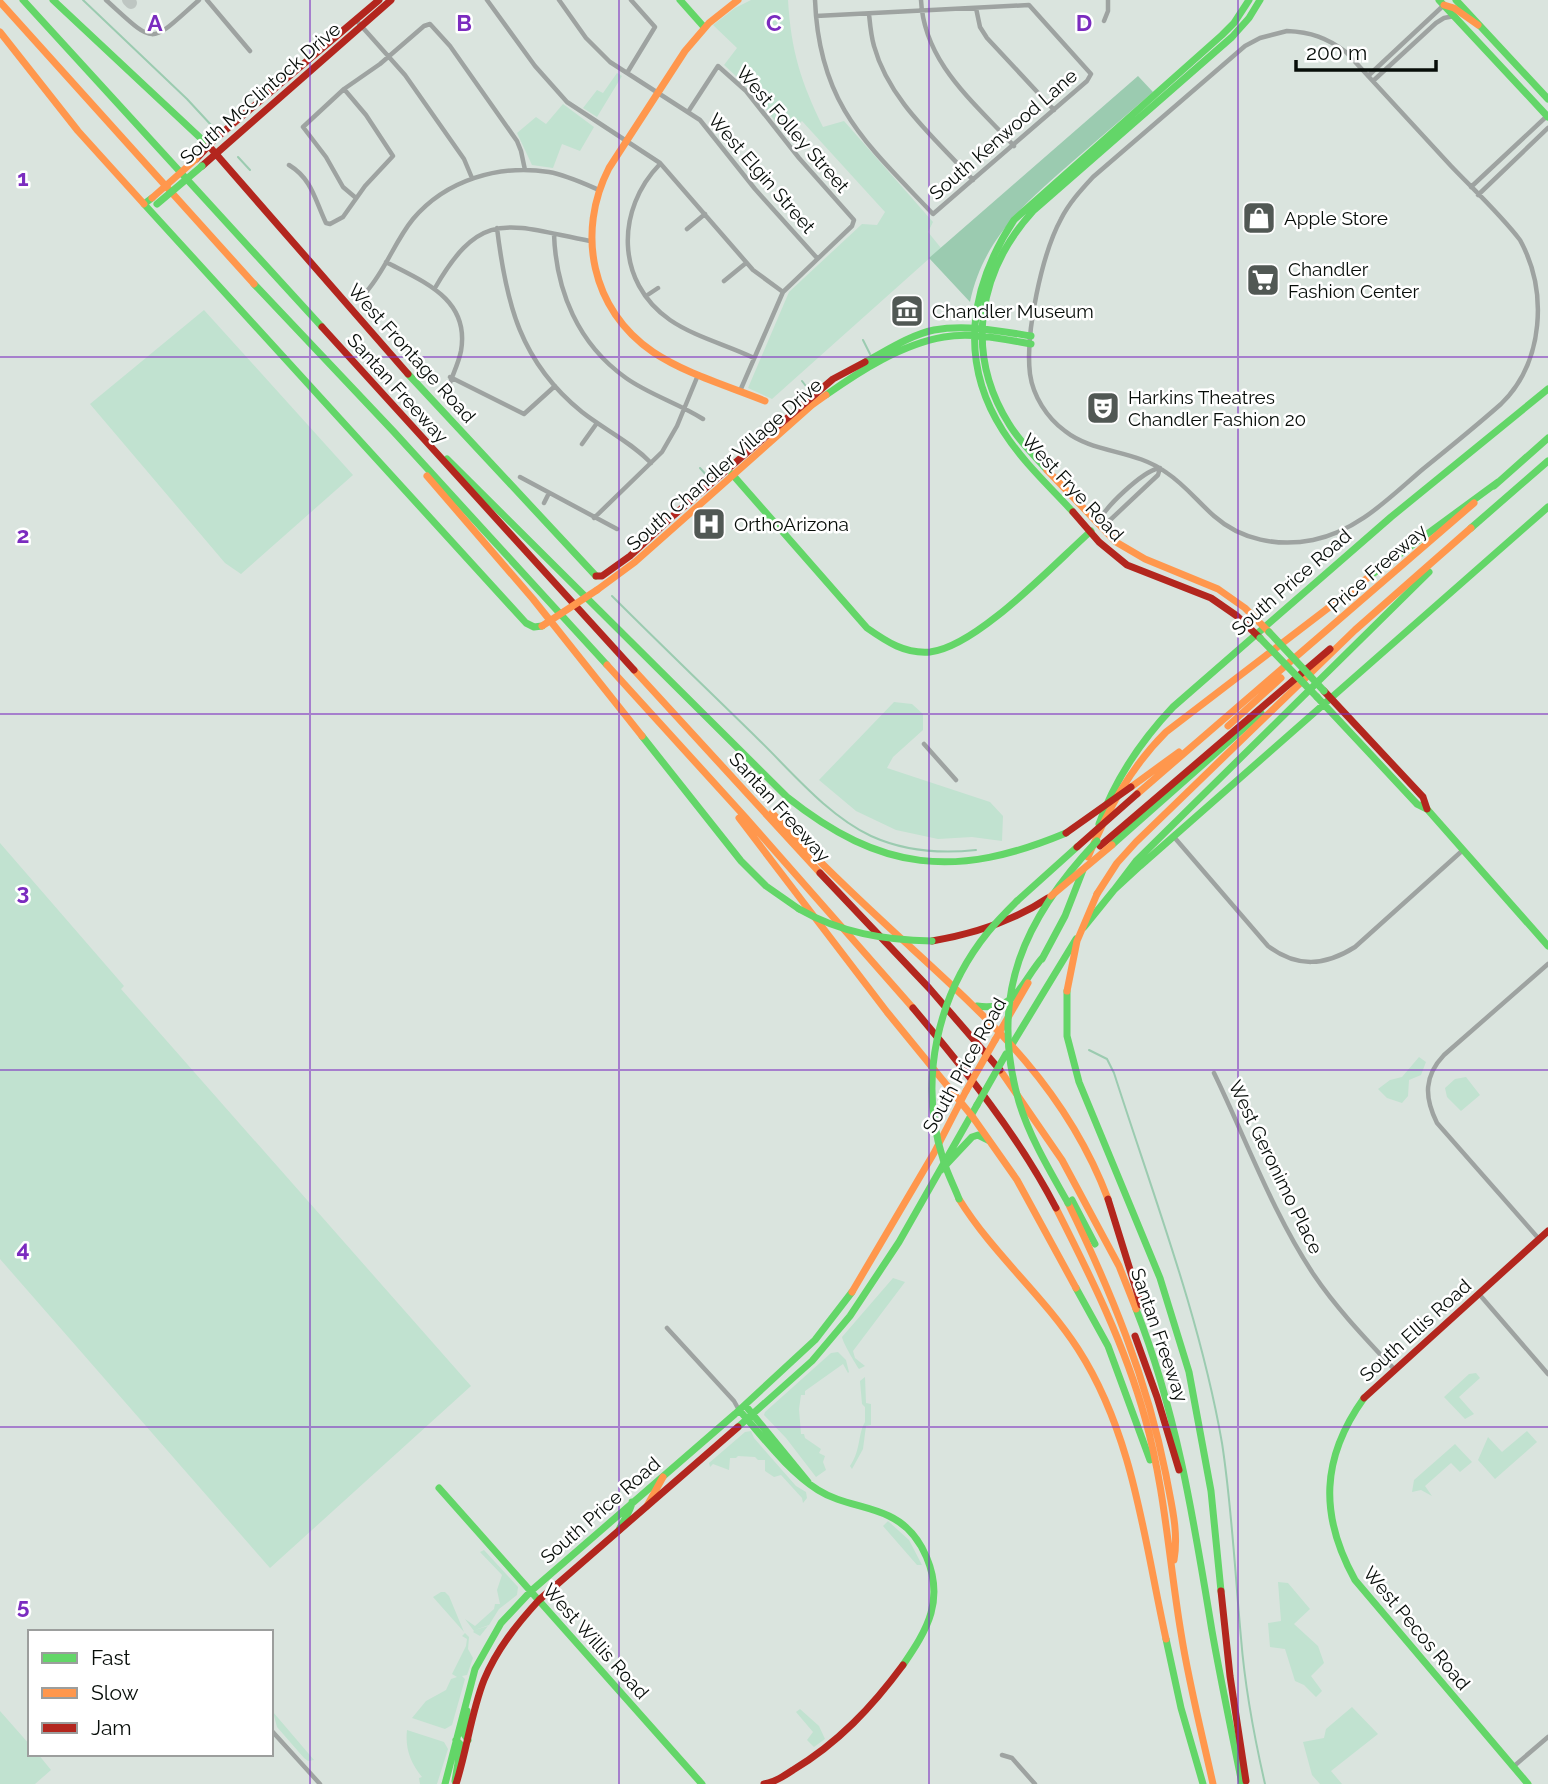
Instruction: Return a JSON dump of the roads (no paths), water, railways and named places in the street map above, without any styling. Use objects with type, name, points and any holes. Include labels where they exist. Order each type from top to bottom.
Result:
[{"type":"main road","name":"Santan Freeway","points":[[23,0],[835,890],[929,988],[1007,1078],[1062,1160],[1119,1266],[1139,1312],[1172,1419],[1194,1516],[1213,1635],[1244,1784]]},
{"type":"main road","name":"West Frontage Road","points":[[53,0],[209,146],[409,375],[596,576]]},
{"type":"main road","name":"South McClintock Drive","points":[[147,207],[202,166],[359,23],[379,0]]},
{"type":"main road","name":"South McClintock Drive","points":[[155,201],[209,146],[391,0]]},
{"type":"main road","points":[[680,0],[704,27]]},
{"type":"main road","points":[[738,0],[704,27],[682,52],[626,141],[599,190],[590,241],[598,282],[608,305],[620,322],[652,351],[765,401]]},
{"type":"main road","points":[[977,332],[976,303],[984,272],[993,251],[1014,220],[1222,36],[1249,0]]},
{"type":"main road","points":[[977,332],[990,279],[1003,249],[1023,222],[1232,37],[1260,0]]},
{"type":"main road","points":[[1449,1],[1454,16],[1548,116]]},
{"type":"main road","points":[[1449,1],[1479,26],[1548,99]]},
{"type":"main road","points":[[1449,1],[1470,22],[1479,26]]},
{"type":"main road","name":"Santan Freeway","points":[[0,2],[705,774],[901,993],[966,1071],[1023,1151],[1093,1281],[1141,1408],[1158,1480],[1181,1636],[1213,1784]]},
{"type":"main road","points":[[0,32],[83,136],[147,207]]},
{"type":"main road","name":"South Chandler Village Drive","points":[[147,207],[529,625],[542,626],[629,567],[730,471]]},
{"type":"main road","name":"South Chandler Village Drive","points":[[596,576],[602,576],[630,556],[833,379],[922,333],[934,330],[977,332],[1031,340]]},
{"type":"main road","name":"West Frye Road","points":[[977,332],[988,380],[1010,426],[1098,525],[1140,559],[1199,579],[1241,604],[1324,691],[1369,747]]},
{"type":"main road","name":"West Frye Road","points":[[977,332],[980,380],[1000,427],[1090,532],[1127,564],[1205,594],[1230,611],[1258,636],[1324,705],[1423,797],[1427,808],[1548,946]]},
{"type":"main road","points":[[347,384],[526,590],[741,860],[766,886],[799,909],[825,922],[866,935],[899,941],[932,940],[1002,925],[1031,911],[1112,845],[1345,640]]},
{"type":"main road","name":"South Price Road","points":[[445,1784],[475,1669],[491,1639],[511,1611],[804,1352],[853,1291],[934,1153],[960,1101],[1043,957],[1071,903],[1108,799],[1143,740],[1173,707],[1258,636],[1391,517],[1548,389]]},
{"type":"main road","points":[[405,419],[787,797],[824,826],[856,844],[916,861],[946,864],[1003,858],[1026,851],[1066,833],[1224,719]]},
{"type":"main road","name":"Price Freeway","points":[[1224,719],[1333,628],[1548,438]]},
{"type":"main road","name":"Price Freeway","points":[[1345,640],[1548,461]]},
{"type":"main road","points":[[730,471],[859,620],[882,639],[909,650],[927,652],[945,649],[977,634],[1098,525]]},
{"type":"main road","points":[[1088,857],[1118,788],[1158,739],[1422,536],[1499,482]]},
{"type":"main road","name":"South Price Road","points":[[456,1784],[479,1696],[492,1662],[509,1633],[539,1601],[810,1363],[863,1301],[893,1255],[1067,950],[1114,890],[1547,508]]},
{"type":"main road","points":[[1114,890],[1136,861],[1489,513]]},
{"type":"main road","points":[[596,576],[597,590]]},
{"type":"main road","points":[[1172,1567],[1177,1546],[1162,1451],[1148,1393],[1113,1295],[1023,1101],[1014,1060],[1013,1017],[1020,970],[1036,927],[1050,902],[1099,844],[1317,646],[1333,628]]},
{"type":"main road","points":[[1099,844],[1318,657],[1345,640]]},
{"type":"main road","points":[[1244,1784],[1231,1688],[1211,1491],[1193,1388],[1166,1295],[1079,1082],[1068,1036],[1067,991],[1079,932],[1097,894],[1118,863],[1136,842],[1345,640]]},
{"type":"main road","points":[[1203,1784],[1184,1719],[1136,1493],[1121,1436],[1105,1398],[1075,1345],[1057,1320],[984,1237],[959,1199],[943,1161],[934,1124],[931,1089],[935,1042],[943,1011],[959,973],[991,927],[1077,847],[1224,719]]},
{"type":"main road","points":[[697,738],[821,864],[1000,1032],[1068,1116],[1111,1209],[1168,1387],[1172,1419]]},
{"type":"main road","points":[[705,774],[887,1012],[972,1116],[1030,1201],[1092,1313],[1118,1370],[1158,1480]]},
{"type":"main road","points":[[972,1005],[994,1009],[1004,1006],[1015,996],[1033,967],[1043,957]]},
{"type":"main road","points":[[941,1170],[968,1138],[982,1136],[992,1144]]},
{"type":"main road","points":[[1070,1201],[1102,1259],[1128,1317],[1157,1397],[1194,1516]]},
{"type":"main road","name":"South Ellis Road","points":[[1330,1472],[1335,1448],[1351,1416],[1372,1390],[1548,1231]]},
{"type":"main road","points":[[742,1407],[809,1483],[832,1497],[880,1511],[896,1519],[922,1547],[931,1570],[933,1600],[927,1623],[888,1684],[871,1706],[824,1750],[769,1784]]},
{"type":"main road","name":"West Pecos Road","points":[[1330,1472],[1328,1490],[1331,1523],[1340,1553],[1350,1572],[1373,1603],[1528,1784]]},
{"type":"main road","points":[[647,1506],[649,1499],[661,1485],[663,1476]]},
{"type":"main road","name":"West Willis Road","points":[[439,1488],[702,1784]]},
{"type":"main road","points":[[618,1531],[631,1510],[632,1502]]},
{"type":"main road","points":[[468,1740],[464,1734],[469,1689]]},
{"type":"main road","points":[[456,1740],[461,1745],[456,1784]]},
{"type":"street","points":[[106,0],[142,33],[154,35],[165,30],[199,0]]},
{"type":"street","points":[[207,0],[250,51]]},
{"type":"street","points":[[487,0],[551,87],[567,102],[660,163],[746,263],[760,277],[783,292]]},
{"type":"street","name":"West Elgin Street","points":[[559,0],[593,47],[627,74],[688,111],[709,129],[755,190],[817,258]]},
{"type":"street","points":[[627,74],[655,27],[631,0]]},
{"type":"street","points":[[815,0],[816,16],[976,8],[980,27],[987,37],[1054,110]]},
{"type":"street","points":[[921,0],[926,32],[940,64],[1014,146]]},
{"type":"street","points":[[1104,21],[1108,0]]},
{"type":"street","points":[[1368,76],[1449,1]]},
{"type":"street","name":"South Kenwood Lane","points":[[816,16],[821,52],[830,82],[850,121],[868,146],[933,214],[1014,146],[1087,81],[1091,74],[1029,5],[976,8]]},
{"type":"street","points":[[869,14],[874,46],[890,84],[908,109],[974,180]]},
{"type":"street","points":[[1373,81],[1436,23],[1454,16]]},
{"type":"street","points":[[359,23],[405,75],[464,159],[472,178]]},
{"type":"street","points":[[356,198],[343,187],[326,157],[303,127],[344,89],[430,24],[450,46],[517,141],[525,170]]},
{"type":"street","points":[[1277,32],[1309,32],[1334,43],[1373,81],[1521,240],[1540,283],[1543,307],[1539,344],[1520,384],[1494,411],[1362,520],[1335,534],[1311,540],[1293,543],[1269,541],[1239,533],[1214,516],[1178,481],[1160,468],[1132,454],[1088,444],[1065,432],[1052,421],[1033,388],[1030,373],[1035,307],[1047,254],[1067,208],[1093,177],[1245,46],[1259,37],[1277,32]]},
{"type":"street","name":"West Folley Street","points":[[688,111],[718,66],[746,91],[799,158],[854,220],[852,226],[817,258]]},
{"type":"street","points":[[289,165],[301,172],[308,181],[326,223],[330,223],[343,217],[393,156],[366,114],[344,89]]},
{"type":"street","points":[[1471,187],[1548,116]]},
{"type":"street","points":[[1478,195],[1548,128]]},
{"type":"street","points":[[660,163],[643,183],[629,216],[628,257],[634,274],[657,309],[680,326],[754,358]]},
{"type":"street","points":[[367,291],[406,229],[426,206],[454,186],[472,178],[490,173],[525,170],[551,172],[599,190]]},
{"type":"street","points":[[687,229],[705,214]]},
{"type":"street","points":[[435,288],[452,259],[463,247],[475,238],[498,228],[511,226],[590,241]]},
{"type":"street","points":[[498,228],[507,297],[538,364],[555,386],[597,423],[638,449],[651,463]]},
{"type":"street","points":[[554,234],[560,285],[568,307],[582,332],[601,356],[627,379],[651,393],[685,407],[703,419]]},
{"type":"street","points":[[740,391],[783,292],[817,258]]},
{"type":"street","points":[[386,262],[435,288],[454,309],[462,334],[460,356],[450,377],[447,393]]},
{"type":"street","points":[[724,281],[746,263]]},
{"type":"street","points":[[646,296],[658,288]]},
{"type":"street","points":[[594,518],[622,488],[651,463],[670,440],[699,374]]},
{"type":"street","points":[[450,377],[524,414],[555,386]]},
{"type":"street","points":[[582,444],[597,423]]},
{"type":"street","points":[[1098,525],[1108,522],[1158,475],[1160,468]]},
{"type":"street","points":[[1098,525],[1101,515],[1149,470],[1160,468]]},
{"type":"street","points":[[520,477],[617,529]]},
{"type":"street","points":[[544,503],[549,493]]},
{"type":"street","points":[[924,744],[956,780]]},
{"type":"street","points":[[1174,837],[1268,946],[1284,957],[1303,963],[1323,962],[1354,947],[1464,849]]},
{"type":"street","points":[[1539,1239],[1437,1123],[1429,1108],[1426,1086],[1435,1064],[1444,1055],[1548,964]]},
{"type":"street","name":"West Geronimo Place","points":[[1214,1073],[1304,1260],[1329,1296],[1394,1369]]},
{"type":"street","points":[[1478,1294],[1548,1374]]},
{"type":"street","points":[[667,1328],[742,1407]]},
{"type":"street","points":[[273,1732],[320,1784]]},
{"type":"street","points":[[1513,1767],[1548,1737]]},
{"type":"street","points":[[1002,1755],[1012,1758],[1035,1784]]},
{"type":"waterway","points":[[83,0],[212,126]]},
{"type":"waterway","points":[[238,157],[250,170]]},
{"type":"waterway","points":[[863,340],[870,354]]},
{"type":"waterway","points":[[802,381],[809,390]]},
{"type":"waterway","points":[[700,468],[709,478]]},
{"type":"waterway","points":[[612,596],[811,792],[840,817],[871,836],[896,845],[949,852],[976,850]]},
{"type":"waterway","points":[[1089,1050],[1107,1059],[1114,1073],[1174,1256],[1213,1396],[1228,1492],[1245,1675],[1265,1784]]},
{"type":"place","name":"Apple Store","points":[[1259,218]]},
{"type":"place","name":"Chandler Fashion Center","points":[[1263,280]]},
{"type":"place","name":"Chandler Museum","points":[[907,311]]},
{"type":"place","name":"Harkins Theatres Chandler Fashion 20","points":[[1103,408]]},
{"type":"place","name":"OrthoArizona","points":[[709,524]]}]
